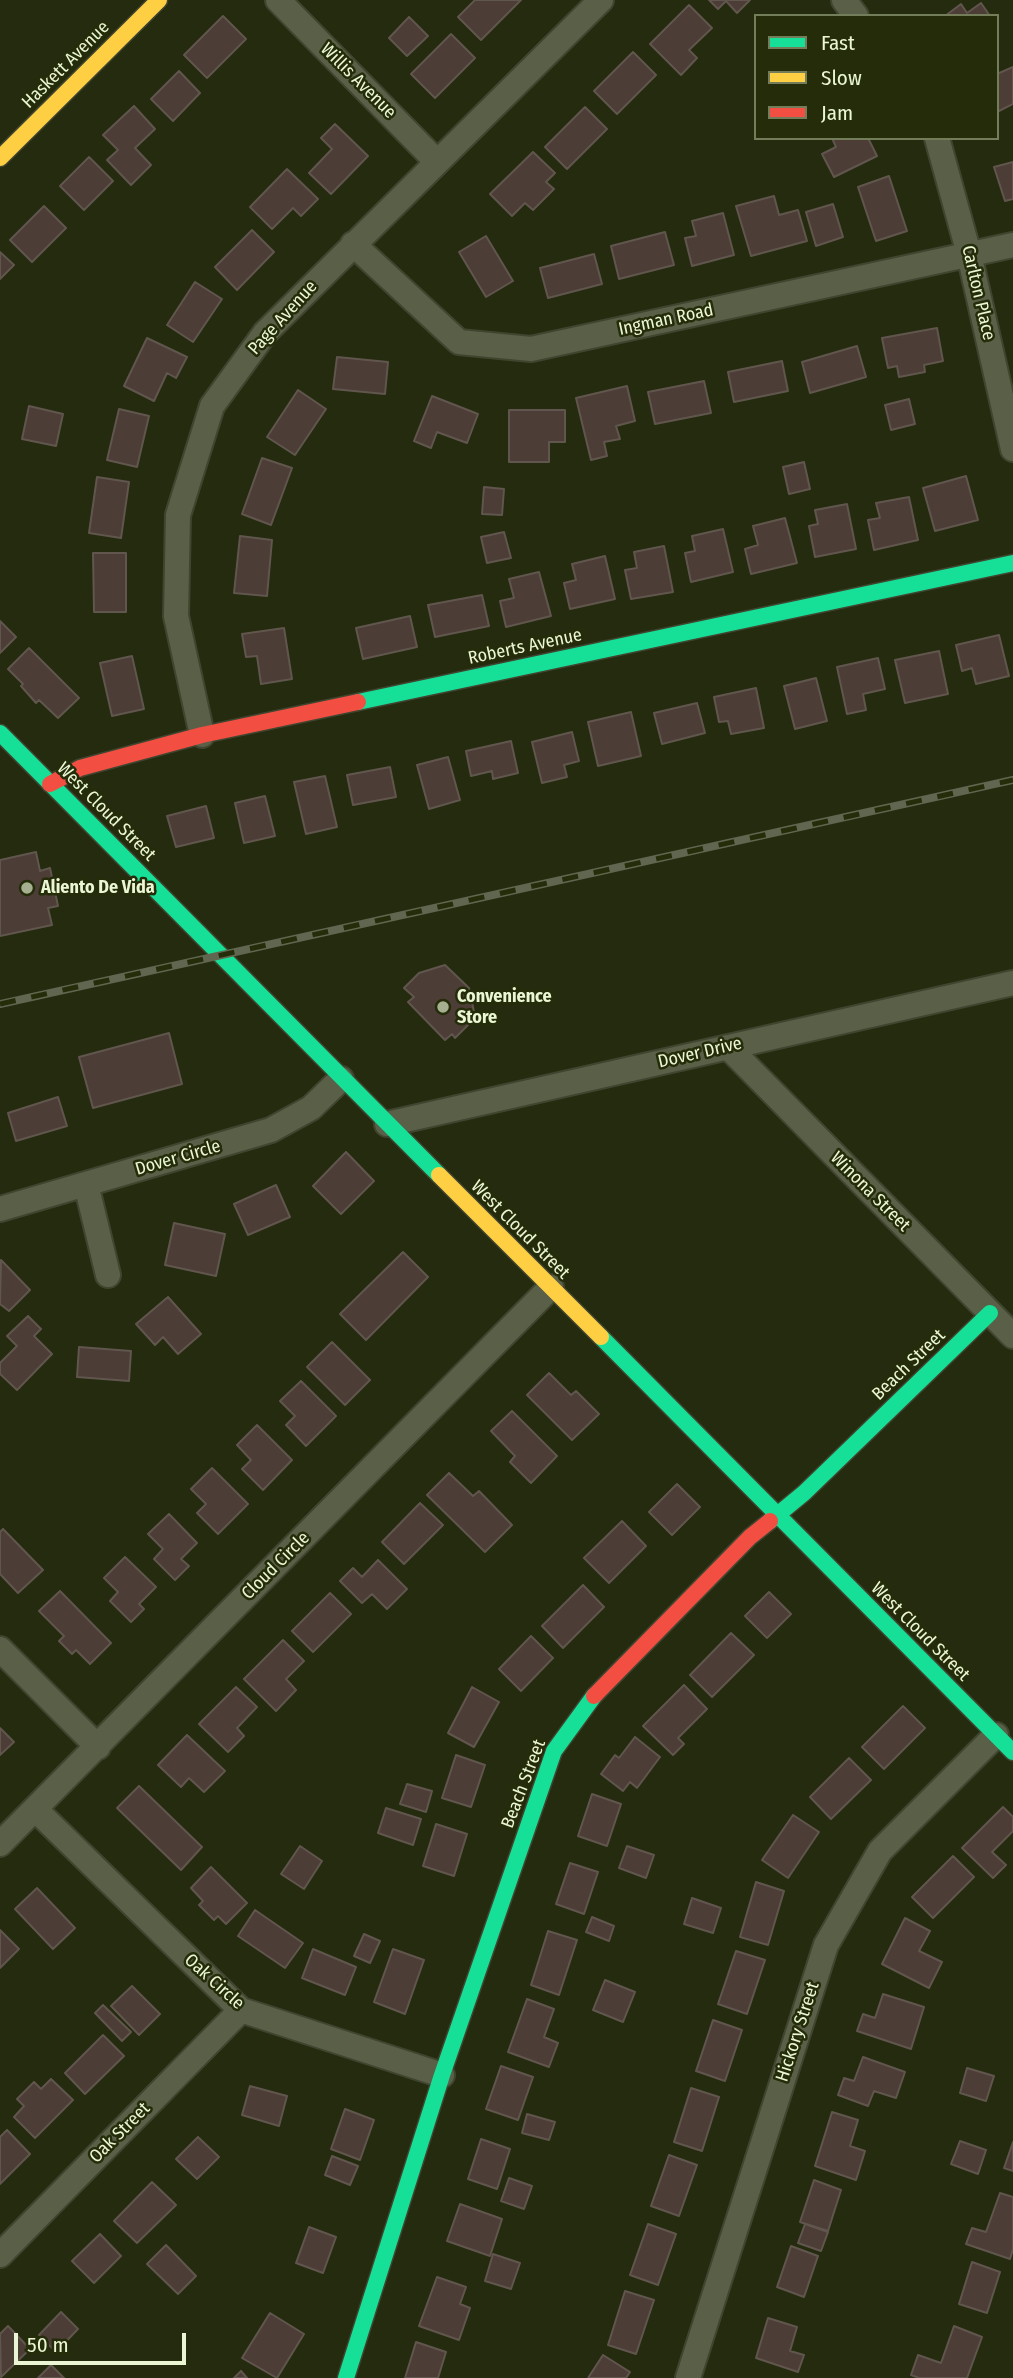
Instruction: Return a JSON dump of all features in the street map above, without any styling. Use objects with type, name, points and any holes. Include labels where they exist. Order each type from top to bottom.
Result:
[{"type":"street","name":"Haskett Avenue","points":[[0,158],[159,0]]},
{"type":"street","name":"Willis Avenue","points":[[278,0],[437,162]]},
{"type":"street","name":"Page Avenue","points":[[202,735],[176,616],[178,516],[212,406],[265,333],[601,0]]},
{"type":"street","name":"Carlton Place","points":[[938,140],[969,254],[1013,449]]},
{"type":"street","name":"Ingman Road","points":[[353,244],[459,342],[531,349],[1013,245]]},
{"type":"street","name":"Roberts Avenue","points":[[50,784],[80,768],[202,735],[1013,563]]},
{"type":"street","name":"West Cloud Street","points":[[0,733],[1004,1744]]},
{"type":"street","name":"Dover Drive","points":[[387,1124],[1013,983]]},
{"type":"street","name":"Winona Street","points":[[728,1047],[1013,1336]]},
{"type":"street","name":"Dover Circle","points":[[0,1209],[271,1130],[311,1108],[341,1079]]},
{"type":"street","points":[[86,1184],[108,1275]]},
{"type":"street","name":"Cloud Circle","points":[[0,1844],[551,1287]]},
{"type":"street","name":"Beach Street","points":[[346,2378],[442,2075],[554,1751],[598,1690],[750,1537],[804,1493],[990,1313]]},
{"type":"street","points":[[0,1649],[98,1747]]},
{"type":"street","name":"Hickory Street","points":[[688,2378],[826,1945],[880,1851],[1004,1744]]},
{"type":"street","name":"Oak Circle","points":[[36,1809],[240,2010],[442,2075]]},
{"type":"street","name":"Oak Street","points":[[0,2255],[240,2010]]},
{"type":"building","points":[[475,0],[521,0],[481,40],[458,17]]},
{"type":"building","points":[[709,0],[750,0],[737,13],[726,1],[718,9]]},
{"type":"building","points":[[981,3],[989,14],[948,14],[961,4],[967,13]]},
{"type":"building","points":[[689,5],[712,28],[689,50],[697,58],[681,75],[650,44]]},
{"type":"building","points":[[223,16],[246,39],[207,78],[184,55]]},
{"type":"building","points":[[409,17],[428,36],[407,56],[389,38]]},
{"type":"building","points":[[451,34],[475,58],[435,98],[411,74]]},
{"type":"building","points":[[633,52],[656,75],[617,114],[594,91]]},
{"type":"building","points":[[1013,67],[1013,104],[999,111],[999,73]]},
{"type":"building","points":[[179,71],[200,93],[173,121],[151,99]]},
{"type":"building","points":[[134,106],[155,129],[135,148],[151,165],[131,185],[107,160],[118,150],[103,135]]},
{"type":"building","points":[[585,107],[607,129],[567,169],[545,147]]},
{"type":"building","points":[[335,124],[368,156],[331,194],[309,173],[332,149],[321,138]]},
{"type":"building","points":[[833,140],[869,140],[877,156],[834,177],[822,154],[836,147]]},
{"type":"building","points":[[533,152],[555,173],[546,182],[554,189],[533,210],[525,203],[512,216],[490,194]]},
{"type":"building","points":[[89,157],[113,181],[84,210],[60,186]]},
{"type":"building","points":[[1013,162],[1013,199],[1005,201],[994,167]]},
{"type":"building","points":[[287,169],[318,199],[301,216],[293,208],[272,229],[250,207]]},
{"type":"building","points":[[889,176],[907,231],[876,241],[858,187]]},
{"type":"building","points":[[774,196],[779,215],[798,210],[807,241],[751,256],[736,206]]},
{"type":"building","points":[[833,204],[843,237],[816,246],[806,212]]},
{"type":"building","points":[[44,206],[66,228],[32,262],[10,240]]},
{"type":"building","points":[[723,213],[734,255],[692,266],[685,238],[696,236],[692,221]]},
{"type":"building","points":[[252,230],[274,252],[237,290],[215,267]]},
{"type":"building","points":[[665,232],[674,265],[619,279],[611,246]]},
{"type":"building","points":[[486,236],[513,281],[486,297],[459,252]]},
{"type":"building","points":[[0,252],[14,265],[0,279]]},
{"type":"building","points":[[594,254],[602,284],[548,298],[540,268]]},
{"type":"building","points":[[195,282],[222,299],[193,342],[167,325]]},
{"type":"building","points":[[937,328],[943,361],[924,365],[925,372],[899,377],[897,366],[888,368],[882,338]]},
{"type":"building","points":[[147,338],[187,357],[176,378],[167,373],[154,401],[124,386]]},
{"type":"building","points":[[857,346],[866,377],[810,393],[802,362]]},
{"type":"building","points":[[337,357],[388,362],[385,394],[333,389]]},
{"type":"building","points":[[782,361],[788,391],[734,402],[728,372]]},
{"type":"building","points":[[704,381],[711,413],[655,424],[648,392]]},
{"type":"building","points":[[627,386],[635,421],[616,426],[620,439],[604,442],[607,456],[591,460],[576,398]]},
{"type":"building","points":[[298,390],[326,409],[295,455],[267,437]]},
{"type":"building","points":[[432,396],[478,414],[467,443],[437,432],[431,448],[414,441]]},
{"type":"building","points":[[909,399],[915,424],[891,430],[885,405]]},
{"type":"building","points":[[29,406],[63,414],[56,446],[22,439]]},
{"type":"building","points":[[119,409],[149,416],[137,467],[107,460]]},
{"type":"building","points":[[509,410],[565,410],[565,442],[549,442],[549,462],[509,462]]},
{"type":"building","points":[[262,458],[292,468],[271,525],[242,514]]},
{"type":"building","points":[[804,462],[810,489],[789,494],[783,467]]},
{"type":"building","points":[[966,476],[978,520],[935,531],[923,488]]},
{"type":"building","points":[[97,477],[129,482],[121,538],[89,533]]},
{"type":"building","points":[[484,487],[504,489],[502,515],[482,514]]},
{"type":"building","points":[[909,497],[918,540],[874,550],[868,520],[880,518],[876,503]]},
{"type":"building","points":[[847,504],[856,549],[815,557],[809,526],[818,524],[815,510]]},
{"type":"building","points":[[785,518],[797,563],[751,574],[745,549],[758,545],[753,526]]},
{"type":"building","points":[[723,529],[733,572],[691,582],[685,553],[695,551],[692,536]]},
{"type":"building","points":[[504,532],[511,558],[487,563],[481,537]]},
{"type":"building","points":[[240,536],[272,540],[267,596],[234,593]]},
{"type":"building","points":[[664,546],[673,592],[631,599],[625,570],[637,568],[634,552]]},
{"type":"building","points":[[93,553],[126,553],[126,612],[94,612]]},
{"type":"building","points":[[605,556],[615,599],[570,609],[564,583],[576,580],[572,564]]},
{"type":"building","points":[[539,572],[551,616],[506,627],[500,601],[514,598],[509,579]]},
{"type":"building","points":[[482,595],[489,626],[435,637],[428,605]]},
{"type":"building","points":[[410,616],[417,647],[363,659],[356,628]]},
{"type":"building","points":[[0,621],[16,637],[0,653]]},
{"type":"building","points":[[284,628],[292,679],[261,684],[257,656],[246,657],[242,634]]},
{"type":"building","points":[[999,635],[1009,676],[976,684],[972,668],[962,671],[956,645]]},
{"type":"building","points":[[29,648],[79,698],[58,718],[39,700],[36,703],[8,669]]},
{"type":"building","points":[[939,651],[948,694],[905,703],[895,660]]},
{"type":"building","points":[[132,656],[144,709],[112,716],[100,663]]},
{"type":"building","points":[[878,658],[885,689],[863,694],[866,710],[847,714],[837,667]]},
{"type":"building","points":[[816,678],[827,721],[795,729],[784,686]]},
{"type":"building","points":[[756,688],[764,728],[731,734],[728,721],[719,722],[714,697]]},
{"type":"building","points":[[697,703],[705,733],[662,744],[654,713]]},
{"type":"building","points":[[631,712],[641,756],[598,766],[588,722]]},
{"type":"building","points":[[572,732],[579,761],[564,765],[567,777],[542,783],[532,742]]},
{"type":"building","points":[[511,741],[518,773],[493,779],[492,771],[471,776],[466,751]]},
{"type":"building","points":[[448,757],[460,800],[429,809],[417,765]]},
{"type":"building","points":[[390,767],[396,797],[353,805],[347,775]]},
{"type":"building","points":[[325,776],[337,827],[306,834],[294,782]]},
{"type":"building","points":[[265,796],[275,836],[244,843],[235,803]]},
{"type":"building","points":[[206,806],[214,838],[176,847],[167,816]]},
{"type":"building","name":"Aliento De Vida","points":[[36,852],[40,871],[50,868],[58,906],[48,908],[52,925],[0,936],[0,860]]},
{"type":"building","name":"Convenience Store","points":[[445,965],[469,988],[474,1012],[471,1015],[474,1019],[455,1038],[452,1034],[445,1040],[408,1002],[414,997],[404,988],[419,973]]},
{"type":"building","points":[[169,1033],[182,1084],[93,1108],[79,1057]]},
{"type":"building","points":[[58,1097],[67,1126],[16,1141],[8,1113]]},
{"type":"building","points":[[346,1152],[374,1181],[341,1214],[313,1186]]},
{"type":"building","points":[[276,1185],[290,1217],[248,1235],[234,1204]]},
{"type":"building","points":[[174,1223],[225,1234],[216,1276],[165,1265]]},
{"type":"building","points":[[403,1252],[428,1277],[366,1340],[340,1314]]},
{"type":"building","points":[[1,1260],[30,1290],[9,1311],[0,1304]]},
{"type":"building","points":[[168,1297],[201,1334],[178,1354],[163,1337],[155,1345],[136,1324]]},
{"type":"building","points":[[28,1316],[41,1329],[34,1336],[52,1354],[17,1390],[0,1374],[0,1363],[17,1346],[7,1336]]},
{"type":"building","points":[[332,1342],[370,1380],[345,1405],[307,1367]]},
{"type":"building","points":[[79,1347],[131,1351],[129,1381],[77,1377]]},
{"type":"building","points":[[549,1373],[571,1395],[576,1391],[599,1414],[572,1440],[527,1395]]},
{"type":"building","points":[[301,1381],[336,1416],[306,1446],[286,1425],[295,1416],[280,1401]]},
{"type":"building","points":[[512,1411],[557,1456],[531,1483],[510,1462],[515,1456],[491,1431]]},
{"type":"building","points":[[257,1425],[292,1460],[263,1490],[242,1469],[251,1460],[237,1445]]},
{"type":"building","points":[[212,1468],[248,1504],[218,1534],[197,1513],[206,1504],[191,1489]]},
{"type":"building","points":[[449,1473],[473,1496],[479,1491],[512,1525],[485,1552],[427,1495]]},
{"type":"building","points":[[677,1484],[700,1507],[672,1535],[649,1512]]},
{"type":"building","points":[[420,1503],[443,1525],[404,1564],[382,1542]]},
{"type":"building","points":[[169,1514],[197,1543],[181,1559],[189,1566],[175,1580],[154,1559],[163,1549],[148,1534]]},
{"type":"building","points":[[622,1521],[646,1546],[609,1583],[584,1558]]},
{"type":"building","points":[[3,1529],[43,1570],[18,1593],[0,1574],[0,1532]]},
{"type":"building","points":[[125,1557],[156,1587],[139,1604],[144,1609],[131,1622],[110,1601],[118,1592],[104,1578]]},
{"type":"building","points":[[378,1560],[407,1589],[387,1609],[372,1594],[362,1603],[340,1581],[353,1568],[362,1577]]},
{"type":"building","points":[[583,1585],[604,1607],[563,1648],[542,1626]]},
{"type":"building","points":[[60,1591],[111,1643],[90,1664],[76,1650],[72,1654],[59,1641],[64,1636],[39,1611]]},
{"type":"building","points":[[769,1592],[791,1614],[767,1638],[745,1616]]},
{"type":"building","points":[[330,1593],[351,1614],[313,1652],[292,1631]]},
{"type":"building","points":[[731,1633],[754,1655],[712,1697],[690,1675]]},
{"type":"building","points":[[531,1636],[553,1658],[521,1691],[499,1669]]},
{"type":"building","points":[[283,1640],[304,1661],[286,1679],[296,1690],[276,1711],[244,1679]]},
{"type":"building","points":[[684,1685],[707,1709],[678,1738],[684,1744],[673,1755],[643,1726]]},
{"type":"building","points":[[236,1687],[257,1707],[237,1728],[244,1736],[228,1752],[199,1724]]},
{"type":"building","points":[[472,1687],[499,1702],[474,1747],[448,1733]]},
{"type":"building","points":[[903,1706],[925,1728],[884,1769],[862,1747]]},
{"type":"building","points":[[0,1728],[14,1742],[0,1755]]},
{"type":"building","points":[[187,1735],[225,1771],[204,1792],[189,1778],[181,1787],[158,1765]]},
{"type":"building","points":[[635,1737],[660,1757],[637,1788],[630,1782],[623,1791],[601,1774],[615,1755],[619,1758]]},
{"type":"building","points":[[456,1755],[485,1765],[471,1807],[442,1798]]},
{"type":"building","points":[[849,1758],[871,1780],[831,1819],[810,1797]]},
{"type":"building","points":[[407,1784],[432,1791],[426,1812],[400,1804]]},
{"type":"building","points":[[139,1786],[202,1847],[181,1870],[117,1808]]},
{"type":"building","points":[[592,1794],[621,1804],[607,1846],[578,1836]]},
{"type":"building","points":[[1003,1807],[1013,1817],[1013,1831],[992,1852],[1006,1865],[993,1878],[962,1848]]},
{"type":"building","points":[[386,1808],[421,1819],[413,1845],[378,1833]]},
{"type":"building","points":[[793,1815],[819,1832],[788,1878],[762,1860]]},
{"type":"building","points":[[436,1824],[467,1834],[454,1876],[423,1866]]},
{"type":"building","points":[[300,1846],[322,1861],[304,1889],[281,1874]]},
{"type":"building","points":[[627,1846],[654,1855],[646,1878],[619,1868]]},
{"type":"building","points":[[953,1856],[974,1877],[933,1918],[912,1897]]},
{"type":"building","points":[[570,1863],[598,1872],[584,1914],[556,1904]]},
{"type":"building","points":[[211,1867],[247,1903],[226,1924],[218,1916],[214,1920],[199,1905],[203,1901],[191,1888]]},
{"type":"building","points":[[756,1882],[784,1891],[768,1945],[740,1937]]},
{"type":"building","points":[[37,1888],[75,1928],[53,1949],[15,1909]]},
{"type":"building","points":[[692,1898],[721,1908],[713,1933],[684,1924]]},
{"type":"building","points":[[255,1910],[303,1943],[285,1968],[238,1936]]},
{"type":"building","points":[[592,1917],[614,1926],[609,1941],[586,1932]]},
{"type":"building","points":[[905,1918],[930,1931],[919,1951],[942,1962],[929,1988],[882,1964]]},
{"type":"building","points":[[0,1930],[19,1949],[0,1968]]},
{"type":"building","points":[[548,1931],[577,1940],[559,1995],[531,1985]]},
{"type":"building","points":[[364,1934],[380,1941],[370,1963],[354,1956]]},
{"type":"building","points":[[313,1949],[356,1967],[345,1995],[302,1978]]},
{"type":"building","points":[[393,1949],[424,1960],[405,2014],[374,2002]]},
{"type":"building","points":[[736,1951],[765,1960],[747,2014],[718,2004]]},
{"type":"building","points":[[605,1980],[635,1992],[623,2022],[593,2010]]},
{"type":"building","points":[[132,1986],[160,2014],[139,2035],[111,2006]]},
{"type":"building","points":[[883,1994],[924,2007],[911,2049],[857,2031],[863,2014],[875,2018]]},
{"type":"building","points":[[527,1999],[554,2009],[544,2037],[558,2043],[549,2067],[508,2052]]},
{"type":"building","points":[[103,2005],[131,2032],[122,2041],[95,2013]]},
{"type":"building","points":[[713,2020],[742,2030],[725,2081],[696,2071]]},
{"type":"building","points":[[103,2035],[124,2056],[85,2094],[65,2073]]},
{"type":"building","points":[[863,2057],[905,2072],[896,2098],[874,2091],[868,2106],[838,2095],[844,2078],[854,2081]]},
{"type":"building","points":[[501,2066],[533,2077],[518,2120],[486,2109]]},
{"type":"building","points":[[967,2068],[994,2076],[986,2101],[960,2093]]},
{"type":"building","points":[[51,2079],[73,2100],[35,2138],[14,2117],[24,2106],[17,2099],[34,2082],[41,2089]]},
{"type":"building","points":[[250,2086],[287,2096],[279,2126],[242,2115]]},
{"type":"building","points":[[691,2088],[719,2097],[702,2151],[674,2142]]},
{"type":"building","points":[[345,2109],[374,2120],[360,2160],[331,2149]]},
{"type":"building","points":[[832,2112],[858,2120],[850,2146],[865,2151],[856,2180],[815,2166]]},
{"type":"building","points":[[527,2114],[555,2122],[549,2140],[522,2133]]},
{"type":"building","points":[[7,2130],[30,2154],[0,2184],[0,2137]]},
{"type":"building","points":[[198,2137],[219,2157],[197,2179],[176,2159]]},
{"type":"building","points":[[481,2139],[510,2149],[497,2189],[468,2179]]},
{"type":"building","points":[[960,2141],[986,2150],[978,2174],[951,2164]]},
{"type":"building","points":[[1013,2142],[1013,2171],[1004,2168]]},
{"type":"building","points":[[669,2155],[697,2165],[679,2216],[651,2206]]},
{"type":"building","points":[[332,2156],[358,2166],[350,2185],[325,2175]]},
{"type":"building","points":[[509,2178],[532,2186],[524,2209],[501,2201]]},
{"type":"building","points":[[814,2180],[841,2190],[828,2231],[800,2222]]},
{"type":"building","points":[[152,2182],[176,2205],[137,2243],[114,2221]]},
{"type":"building","points":[[1000,2193],[1013,2197],[1013,2249],[1010,2259],[966,2244],[972,2228],[986,2232]]},
{"type":"building","points":[[460,2204],[502,2219],[490,2256],[447,2241]]},
{"type":"building","points":[[648,2224],[676,2234],[658,2285],[630,2275]]},
{"type":"building","points":[[805,2224],[828,2232],[821,2251],[798,2243]]},
{"type":"building","points":[[309,2227],[336,2237],[323,2273],[296,2263]]},
{"type":"building","points":[[100,2234],[121,2256],[94,2283],[72,2261]]},
{"type":"building","points":[[166,2245],[196,2276],[178,2294],[147,2264]]},
{"type":"building","points":[[791,2246],[818,2256],[804,2297],[777,2287]]},
{"type":"building","points":[[493,2254],[520,2263],[511,2289],[485,2281]]},
{"type":"building","points":[[972,2262],[1000,2272],[987,2313],[959,2304]]},
{"type":"building","points":[[437,2277],[466,2287],[460,2304],[470,2308],[459,2340],[419,2326]]},
{"type":"building","points":[[625,2291],[654,2300],[636,2354],[608,2345]]},
{"type":"building","points":[[61,2312],[78,2329],[56,2352],[39,2335]]},
{"type":"building","points":[[270,2313],[304,2334],[277,2378],[242,2358]]},
{"type":"building","points":[[768,2318],[797,2327],[790,2351],[804,2355],[798,2372],[756,2358]]},
{"type":"building","points":[[8,2326],[30,2349],[1,2377],[0,2334]]},
{"type":"building","points":[[954,2326],[982,2337],[967,2378],[919,2378],[911,2375],[918,2355],[941,2363]]},
{"type":"building","points":[[416,2342],[446,2352],[438,2378],[405,2378]]},
{"type":"building","points":[[603,2355],[630,2372],[626,2378],[588,2378]]},
{"type":"building","points":[[51,2365],[64,2378],[38,2378]]},
{"type":"building","points":[[241,2371],[247,2378],[234,2378]]},
{"type":"railway","points":[[0,1004],[1013,780]]},
{"type":"traffic: fast","points":[[358,702],[1013,563]]},
{"type":"traffic: fast","points":[[0,733],[439,1175]]},
{"type":"traffic: fast","points":[[770,1521],[804,1493],[990,1313]]},
{"type":"traffic: fast","points":[[601,1337],[1013,1752]]},
{"type":"traffic: fast","points":[[346,2378],[442,2075],[554,1751],[594,1696]]},
{"type":"traffic: slow","points":[[0,158],[159,0]]},
{"type":"traffic: slow","points":[[439,1175],[601,1337]]},
{"type":"traffic: jam","points":[[50,784],[80,768],[202,735],[358,702]]},
{"type":"traffic: jam","points":[[594,1696],[750,1537],[770,1521]]},
{"type":"place","name":"Aliento De Vida","points":[[27,888]]},
{"type":"place","name":"Convenience Store","points":[[443,1007]]}]
